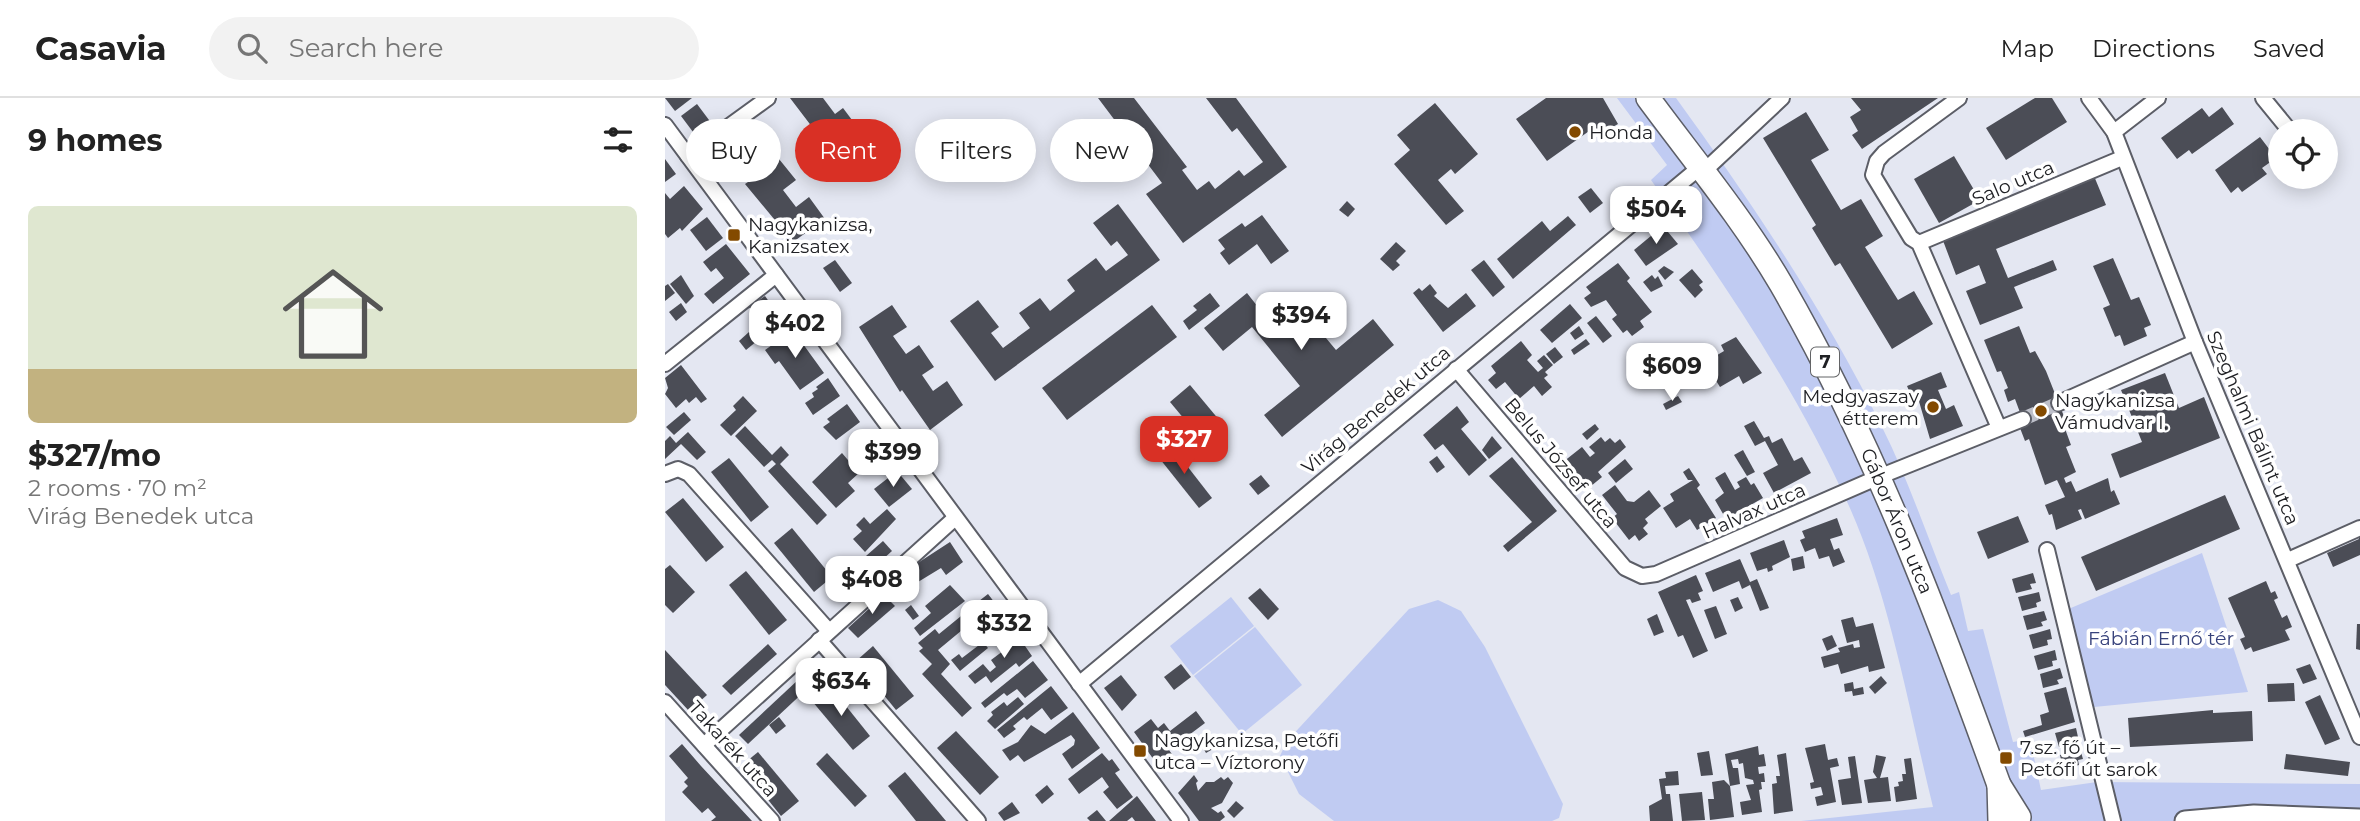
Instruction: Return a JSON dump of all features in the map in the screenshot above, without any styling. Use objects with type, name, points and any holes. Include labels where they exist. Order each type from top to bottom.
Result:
[{"type":"main road","name":"Gábor Áron utca","points":[[1649,98],[1779,281],[1839,388],[1881,476],[2013,820]]},
{"type":"main road","points":[[2185,821],[2253,815],[2360,819]]},
{"type":"street","points":[[739,119],[768,98]]},
{"type":"street","name":"Virág Benedek utca","points":[[1079,684],[1456,369],[1701,171],[1782,98]]},
{"type":"street","points":[[1959,98],[1884,153],[1874,167],[1877,185],[1911,238],[1919,243],[1999,428]]},
{"type":"street","name":"Szeghalmi Bálint utca","points":[[2089,98],[2114,132],[2195,342],[2360,737]]},
{"type":"street","points":[[2114,132],[2158,98]]},
{"type":"street","points":[[2263,98],[2280,119]]},
{"type":"street","points":[[665,125],[686,153]]},
{"type":"street","name":"Salo utca","points":[[1919,243],[2122,158]]},
{"type":"street","points":[[707,182],[1181,821]]},
{"type":"street","points":[[665,364],[776,275]]},
{"type":"street","points":[[2059,403],[2195,342]]},
{"type":"street","name":"Belus József utca","points":[[1456,369],[1625,568],[1642,576]]},
{"type":"street","name":"Halvax utca","points":[[1642,576],[1656,574],[1881,476],[2023,419]]},
{"type":"street","points":[[665,474],[678,469],[689,474],[978,821]]},
{"type":"street","points":[[704,746],[955,518]]},
{"type":"street","points":[[2288,560],[2360,528]]},
{"type":"street","points":[[2047,550],[2113,821]]},
{"type":"street","name":"Takarék utca","points":[[665,702],[772,821]]},
{"type":"green space","points":[[1617,98],[1676,98],[1759,217],[1812,300],[1892,447],[1951,595],[1959,592],[1968,631],[1983,629],[2013,742],[2030,739],[2041,790],[2097,782],[2360,784],[2360,821],[1801,821],[1933,807],[1897,654],[1863,541],[1829,463],[1758,338],[1651,180],[1667,165]]},
{"type":"green space","name":"Fábián Ernő tér","points":[[2202,553],[2248,692],[2094,707],[2066,610]]},
{"type":"green space","points":[[1231,597],[1254,626],[1193,675],[1170,646]]},
{"type":"green space","points":[[1438,600],[1461,611],[1485,647],[1563,804],[1559,818],[1552,821],[1334,821],[1299,794],[1280,756],[1287,741],[1409,609]]},
{"type":"green space","points":[[1255,627],[1302,685],[1242,734],[1194,676]]},
{"type":"building","points":[[665,98],[692,98],[675,111]]},
{"type":"building","points":[[790,98],[823,98],[835,114],[843,108],[851,119],[806,119]]},
{"type":"building","points":[[1098,98],[1134,98],[1150,119],[1114,119]]},
{"type":"building","points":[[1206,98],[1236,98],[1287,167],[1183,243],[1146,194],[1162,183],[1153,171],[1153,123],[1187,167],[1182,170],[1197,190],[1209,181],[1215,189],[1239,170],[1244,176],[1263,162],[1237,128],[1232,132]]},
{"type":"building","points":[[1546,98],[1603,98],[1618,124],[1597,136],[1592,129],[1547,161],[1516,119]]},
{"type":"building","points":[[1851,98],[1938,98],[1862,149],[1852,135],[1858,131],[1850,117],[1861,110]]},
{"type":"building","points":[[2035,98],[2052,98],[2067,122],[2006,160],[1986,128]]},
{"type":"building","points":[[1435,103],[1478,154],[1455,174],[1451,169],[1438,180],[1464,211],[1446,225],[1394,164],[1410,150],[1397,135]]},
{"type":"building","points":[[697,104],[708,119],[686,119],[686,123],[681,116]]},
{"type":"building","points":[[2222,107],[2234,124],[2192,154],[2189,150],[2177,159],[2161,138],[2202,108],[2209,117]]},
{"type":"building","points":[[1806,112],[1829,150],[1811,160],[1841,210],[1861,199],[1883,236],[1865,247],[1898,300],[1914,291],[1933,324],[1892,349],[1840,263],[1835,266],[1812,228],[1816,225],[1763,138]]},
{"type":"building","points":[[2260,137],[2268,148],[2268,164],[2262,168],[2267,174],[2242,192],[2238,187],[2231,193],[2215,170]]},
{"type":"building","points":[[1954,156],[1980,200],[1939,223],[1914,179]]},
{"type":"building","points":[[665,159],[676,174],[665,182]]},
{"type":"building","points":[[781,161],[795,179],[783,190],[796,207],[809,197],[825,219],[793,242],[745,184],[781,182]]},
{"type":"building","points":[[2094,176],[2106,205],[1996,249],[2008,278],[2053,260],[2057,270],[2014,287],[2023,308],[1980,325],[1966,291],[1986,283],[1979,265],[1956,275],[1942,238]]},
{"type":"building","points":[[684,186],[703,209],[682,231],[680,228],[668,238],[665,234],[665,193],[670,199]]},
{"type":"building","points":[[1591,188],[1603,203],[1590,213],[1578,197]]},
{"type":"building","points":[[1347,201],[1355,209],[1348,217],[1339,210]]},
{"type":"building","points":[[1118,204],[1160,260],[995,381],[950,321],[978,300],[999,327],[991,333],[1003,348],[1030,328],[1019,313],[1040,298],[1050,311],[1075,291],[1067,280],[1096,258],[1106,271],[1128,255],[1117,241],[1111,246],[1093,223]]},
{"type":"building","points":[[1262,215],[1289,251],[1271,264],[1257,244],[1229,265],[1220,253],[1225,249],[1218,240],[1242,223],[1245,227]]},
{"type":"building","points":[[1568,216],[1576,225],[1513,279],[1497,259],[1542,221],[1550,231]]},
{"type":"building","points":[[707,217],[723,238],[706,251],[690,230]]},
{"type":"building","points":[[1663,226],[1678,244],[1646,266],[1634,250]]},
{"type":"building","points":[[1396,242],[1406,251],[1396,261],[1400,265],[1393,271],[1380,259]]},
{"type":"building","points":[[726,244],[750,274],[713,304],[704,294],[724,278],[716,268],[711,272],[703,262]]},
{"type":"building","points":[[2113,258],[2131,300],[2139,297],[2151,325],[2144,328],[2147,336],[2124,346],[2120,335],[2115,337],[2103,308],[2110,305],[2093,266]]},
{"type":"building","points":[[835,260],[852,283],[840,292],[823,268]]},
{"type":"building","points":[[1484,260],[1505,287],[1493,297],[1471,270]]},
{"type":"building","points":[[1618,263],[1630,278],[1627,281],[1652,312],[1640,321],[1644,327],[1632,336],[1627,330],[1623,333],[1612,319],[1617,315],[1606,300],[1591,307],[1584,298],[1591,293],[1586,287]]},
{"type":"building","points":[[1664,266],[1674,272],[1665,280],[1658,271]]},
{"type":"building","points":[[1692,269],[1703,282],[1699,285],[1703,290],[1695,298],[1679,280]]},
{"type":"building","points":[[681,275],[694,296],[686,304],[670,284]]},
{"type":"building","points":[[1652,275],[1655,279],[1658,276],[1663,286],[1651,292],[1643,282]]},
{"type":"building","points":[[668,284],[675,293],[665,301],[665,286]]},
{"type":"building","points":[[1430,284],[1437,293],[1434,296],[1448,308],[1466,293],[1476,306],[1443,332],[1413,293],[1419,288],[1422,291]]},
{"type":"building","points":[[1210,293],[1220,306],[1189,330],[1183,321],[1197,310],[1193,306]]},
{"type":"building","points":[[1247,293],[1265,316],[1291,295],[1295,300],[1301,295],[1327,326],[1321,332],[1336,350],[1373,319],[1394,345],[1282,437],[1264,415],[1300,386],[1252,327],[1223,351],[1204,328]]},
{"type":"building","points":[[765,296],[782,320],[767,331],[749,307]]},
{"type":"building","points":[[681,303],[687,312],[676,321],[669,312]]},
{"type":"building","points":[[1570,304],[1582,318],[1552,343],[1540,330]]},
{"type":"building","points":[[892,305],[907,327],[893,336],[906,354],[919,345],[934,367],[922,375],[933,391],[947,381],[963,405],[930,430],[902,390],[900,392],[859,327]]},
{"type":"building","points":[[1152,305],[1177,337],[1067,420],[1042,388]]},
{"type":"building","points":[[1596,316],[1612,336],[1603,343],[1587,323]]},
{"type":"building","points":[[1579,326],[1584,334],[1575,340],[1570,333]]},
{"type":"building","name":"Nagykanizsa Vámudvar I.","points":[[2019,326],[2030,353],[2035,351],[2046,371],[2067,424],[2064,426],[2071,445],[2066,447],[2076,472],[2064,478],[2066,483],[2071,481],[2076,492],[2108,478],[2111,492],[2114,490],[2120,504],[2085,519],[2081,509],[2078,510],[2082,519],[2056,530],[2052,514],[2049,515],[2045,505],[2065,497],[2057,480],[2045,485],[2029,439],[2025,441],[2020,428],[2025,426],[2015,399],[2008,402],[2004,390],[2008,388],[2001,371],[1997,372],[1984,340]]},
{"type":"building","points":[[749,332],[757,341],[746,350],[739,341]]},
{"type":"building","points":[[789,333],[795,333],[824,373],[800,390],[779,361],[775,364],[765,350]]},
{"type":"building","points":[[1736,337],[1762,373],[1743,384],[1739,376],[1720,387],[1710,371],[1714,369],[1709,360],[1724,351],[1721,345]]},
{"type":"building","points":[[1586,339],[1590,344],[1574,355],[1571,350]]},
{"type":"building","points":[[1521,341],[1532,355],[1527,360],[1538,372],[1543,368],[1537,361],[1544,355],[1553,365],[1545,372],[1548,375],[1544,378],[1552,387],[1542,396],[1534,386],[1519,399],[1505,382],[1496,389],[1488,380],[1496,373],[1491,366]]},
{"type":"building","points":[[1704,344],[1710,352],[1691,363],[1686,354]]},
{"type":"building","points":[[1555,347],[1563,357],[1554,364],[1546,354]]},
{"type":"building","points":[[681,365],[707,399],[701,403],[696,397],[689,403],[686,399],[676,408],[665,394],[668,388],[665,378]]},
{"type":"building","name":"Medgyaszay étterem","points":[[1941,372],[1947,387],[1938,390],[1946,409],[1954,405],[1963,426],[1930,439],[1918,398],[1913,400],[1907,386]]},
{"type":"building","points":[[2165,373],[2179,408],[2204,397],[2220,438],[2120,478],[2111,454],[2142,442],[2121,390]]},
{"type":"building","points":[[828,378],[840,396],[813,415],[805,403],[814,397],[812,393],[818,389],[816,387]]},
{"type":"building","points":[[1190,385],[1225,427],[1205,444],[1170,402]]},
{"type":"building","points":[[743,396],[757,411],[731,436],[720,425],[736,410],[733,406]]},
{"type":"building","points":[[1678,396],[1682,402],[1666,410],[1663,404]]},
{"type":"building","points":[[847,404],[860,422],[836,440],[823,427],[830,422],[827,419]]},
{"type":"building","points":[[1457,406],[1469,422],[1461,429],[1487,460],[1469,476],[1443,444],[1435,450],[1423,435]]},
{"type":"building","points":[[684,412],[691,420],[674,435],[666,427]]},
{"type":"building","points":[[1754,421],[1764,438],[1769,436],[1772,443],[1782,438],[1794,461],[1802,457],[1811,473],[1774,493],[1763,473],[1778,465],[1765,441],[1755,446],[1744,426]]},
{"type":"building","points":[[1595,424],[1599,429],[1587,440],[1582,434]]},
{"type":"building","points":[[745,426],[772,455],[781,446],[789,455],[780,464],[827,515],[817,525],[768,471],[776,464],[772,460],[764,467],[735,436]]},
{"type":"building","points":[[688,432],[706,452],[697,460],[681,444],[665,459],[665,441],[670,436],[676,443]]},
{"type":"building","points":[[1492,436],[1502,448],[1489,459],[1482,450]]},
{"type":"building","points":[[1601,437],[1605,442],[1610,438],[1615,443],[1620,439],[1626,447],[1598,472],[1602,477],[1585,491],[1563,462],[1582,447],[1590,457],[1595,453],[1589,447]]},
{"type":"building","points":[[1170,444],[1212,498],[1199,508],[1156,454]]},
{"type":"building","points":[[1743,450],[1755,472],[1747,476],[1734,455]]},
{"type":"building","points":[[842,453],[859,473],[848,483],[855,491],[836,508],[812,482]]},
{"type":"building","points":[[1437,456],[1445,467],[1437,473],[1429,462]]},
{"type":"building","points":[[1512,457],[1557,511],[1508,552],[1503,546],[1532,522],[1489,476]]},
{"type":"building","points":[[729,458],[769,507],[751,522],[711,472]]},
{"type":"building","points":[[1625,459],[1633,469],[1616,483],[1608,473]]},
{"type":"building","points":[[1689,468],[1700,485],[1697,488],[1716,518],[1697,530],[1690,519],[1676,528],[1663,508],[1674,501],[1670,494],[1693,480],[1688,480],[1683,472]]},
{"type":"building","points":[[897,471],[912,489],[889,507],[874,489]]},
{"type":"building","points":[[1725,472],[1735,490],[1740,487],[1737,482],[1746,477],[1751,485],[1754,483],[1763,498],[1726,519],[1715,500],[1724,493],[1715,478]]},
{"type":"building","points":[[1261,475],[1270,486],[1258,495],[1249,484]]},
{"type":"building","points":[[1615,485],[1627,501],[1634,502],[1649,490],[1661,506],[1645,519],[1648,523],[1643,528],[1648,534],[1639,541],[1635,535],[1629,540],[1612,518],[1617,514],[1602,495]]},
{"type":"building","points":[[2225,495],[2240,529],[2096,591],[2081,557]]},
{"type":"building","points":[[683,498],[724,547],[706,562],[665,512]]},
{"type":"building","points":[[887,509],[896,519],[865,552],[853,539],[862,531],[856,525],[864,517],[870,524]]},
{"type":"building","points":[[2018,516],[2029,542],[1988,559],[1977,532]]},
{"type":"building","points":[[1837,518],[1843,535],[1830,539],[1834,550],[1839,548],[1845,562],[1833,567],[1829,556],[1819,559],[1815,548],[1805,552],[1800,540],[1805,538],[1802,531]]},
{"type":"building","points":[[792,528],[832,577],[814,592],[774,543]]},
{"type":"building","points":[[2360,531],[2360,555],[2333,567],[2327,553],[2359,539],[2356,533]]},
{"type":"building","points":[[1784,540],[1790,557],[1772,566],[1773,570],[1768,572],[1767,568],[1757,571],[1750,553]]},
{"type":"building","points":[[883,541],[892,551],[851,588],[841,578]]},
{"type":"building","points":[[950,542],[963,562],[946,575],[941,568],[918,582],[916,578],[909,583],[904,576],[910,568]]},
{"type":"building","points":[[1803,556],[1805,568],[1793,571],[1791,559]]},
{"type":"building","points":[[1740,559],[1750,582],[1757,579],[1769,608],[1760,611],[1750,585],[1742,589],[1739,581],[1713,592],[1705,573]]},
{"type":"building","points":[[670,565],[695,592],[673,613],[665,605],[665,569]]},
{"type":"building","points":[[746,571],[787,620],[769,635],[729,585]]},
{"type":"building","points":[[2033,573],[2036,583],[2030,584],[2032,589],[2016,593],[2012,579]]},
{"type":"building","points":[[1696,575],[1703,591],[1698,593],[1701,600],[1692,603],[1690,599],[1686,600],[1708,651],[1693,658],[1683,635],[1678,637],[1658,592]]},
{"type":"building","points":[[2266,581],[2271,593],[2275,591],[2278,598],[2274,600],[2282,618],[2287,615],[2292,627],[2285,630],[2290,640],[2253,652],[2251,647],[2245,650],[2240,639],[2245,637],[2228,598]]},
{"type":"building","points":[[950,585],[965,601],[920,636],[914,628],[931,613],[925,606]]},
{"type":"building","points":[[1260,588],[1279,609],[1268,620],[1248,598]]},
{"type":"building","points":[[2039,592],[2041,601],[2036,603],[2037,607],[2022,611],[2018,597]]},
{"type":"building","points":[[988,594],[1015,629],[995,643],[983,633],[987,630],[981,623],[977,626],[973,621],[938,650],[950,664],[941,674],[972,708],[962,717],[922,674],[932,664],[919,651],[923,648],[918,643],[935,629],[939,634],[966,612],[971,618],[975,615],[970,608]]},
{"type":"building","points":[[884,595],[895,606],[858,638],[848,628]]},
{"type":"building","points":[[1738,597],[1743,608],[1735,612],[1730,600]]},
{"type":"building","points":[[911,605],[919,616],[913,620],[905,610]]},
{"type":"building","points":[[1716,606],[1727,634],[1715,639],[1704,610]]},
{"type":"building","points":[[2044,611],[2047,620],[2041,622],[2043,626],[2027,630],[2023,616]]},
{"type":"building","points":[[1657,614],[1664,632],[1654,636],[1647,619]]},
{"type":"building","points":[[1853,617],[1856,627],[1873,623],[1885,668],[1869,672],[1868,666],[1841,674],[1838,664],[1824,668],[1821,657],[1840,652],[1838,648],[1853,644],[1854,648],[1860,647],[1859,640],[1847,643],[1841,620]]},
{"type":"building","points":[[2357,624],[2360,624],[2360,650],[2356,649]]},
{"type":"building","points":[[2050,629],[2052,639],[2047,640],[2048,645],[2033,649],[2029,635]]},
{"type":"building","points":[[1016,633],[1032,656],[1019,667],[1016,663],[991,683],[986,676],[975,684],[968,676],[983,664],[990,672],[996,667],[991,660],[1003,651],[1000,647]]},
{"type":"building","points":[[1832,635],[1837,646],[1827,651],[1822,639]]},
{"type":"building","points":[[983,642],[988,648],[960,671],[951,660],[959,654],[962,658]]},
{"type":"building","points":[[768,644],[777,654],[731,695],[722,686]]},
{"type":"building","points":[[873,646],[914,696],[896,710],[856,661]]},
{"type":"building","points":[[665,650],[707,695],[689,711],[665,685]]},
{"type":"building","points":[[2055,650],[2057,660],[2052,661],[2053,666],[2038,670],[2034,656]]},
{"type":"building","points":[[1033,661],[1048,680],[1025,698],[1017,689],[1007,696],[1004,693],[985,708],[981,703]]},
{"type":"building","points":[[1181,664],[1191,677],[1174,690],[1164,677]]},
{"type":"building","points":[[2310,664],[2317,679],[2303,684],[2296,669]]},
{"type":"building","points":[[2060,668],[2063,678],[2057,680],[2059,684],[2043,688],[2040,674]]},
{"type":"building","points":[[1121,675],[1137,695],[1122,711],[1104,688]]},
{"type":"building","points":[[1881,676],[1887,683],[1875,694],[1869,687]]},
{"type":"building","points":[[799,679],[808,688],[748,744],[739,735]]},
{"type":"building","points":[[1853,682],[1854,689],[1863,687],[1864,694],[1853,696],[1852,691],[1845,692],[1844,684]]},
{"type":"building","points":[[2294,683],[2295,701],[2268,702],[2267,684]]},
{"type":"building","points":[[830,686],[870,736],[853,750],[812,701]]},
{"type":"building","points":[[1051,686],[1068,708],[1051,720],[1042,708],[1027,720],[1024,717],[1013,726],[1016,729],[1004,738],[997,730]]},
{"type":"building","points":[[2066,687],[2075,722],[2025,737],[2023,731],[2042,725],[2040,715],[2049,712],[2044,693]]},
{"type":"building","points":[[2320,695],[2340,739],[2325,745],[2305,702]]},
{"type":"building","points":[[1018,697],[1024,704],[995,729],[987,721],[993,715],[991,712],[1004,702],[1007,706]]},
{"type":"building","points":[[2213,710],[2213,713],[2252,711],[2253,741],[2130,747],[2128,718]]},
{"type":"building","points":[[1196,711],[1205,723],[1169,750],[1174,757],[1159,767],[1134,732],[1151,719],[1158,728],[1164,723],[1170,731]]},
{"type":"building","points":[[1073,712],[1100,748],[1072,769],[1062,754],[1074,745],[1075,740],[1071,735],[1024,762],[1018,755],[1010,761],[1002,750],[1018,742],[1031,725],[1045,734]]},
{"type":"building","points":[[779,717],[786,726],[776,734],[769,725]]},
{"type":"building","points":[[2076,728],[2078,737],[2073,739],[2074,743],[2059,747],[2055,733]]},
{"type":"building","points":[[956,731],[999,777],[980,795],[937,748]]},
{"type":"building","points":[[1213,737],[1218,746],[1206,753],[1201,744]]},
{"type":"building","points":[[682,744],[752,821],[711,821],[716,817],[708,808],[702,813],[682,792],[688,786],[684,782],[688,778],[669,756]]},
{"type":"building","points":[[1825,744],[1828,760],[1837,758],[1839,766],[1830,768],[1836,802],[1817,806],[1815,797],[1823,795],[1821,787],[1811,789],[1810,783],[1814,782],[1805,748]]},
{"type":"building","points":[[1758,746],[1759,755],[1764,754],[1766,766],[1758,767],[1759,774],[1764,773],[1765,782],[1761,782],[1762,789],[1759,790],[1762,812],[1742,815],[1740,802],[1751,800],[1746,785],[1754,784],[1753,780],[1745,778],[1743,763],[1739,764],[1738,759],[1731,760],[1733,768],[1738,768],[1740,784],[1730,786],[1725,754]]},
{"type":"building","points":[[2080,749],[2083,759],[2078,760],[2079,765],[2063,769],[2060,755]]},
{"type":"building","points":[[1709,751],[1713,775],[1701,776],[1697,753]]},
{"type":"building","points":[[758,752],[799,801],[781,816],[741,766]]},
{"type":"building","points":[[827,753],[867,796],[855,807],[816,764]]},
{"type":"building","points":[[1102,753],[1109,761],[1112,759],[1120,770],[1115,773],[1133,797],[1117,809],[1103,792],[1109,787],[1102,777],[1079,794],[1068,779]]},
{"type":"building","points":[[1786,753],[1793,811],[1774,814],[1772,784],[1777,783],[1776,776],[1780,776],[1777,755]]},
{"type":"building","points":[[2286,754],[2350,762],[2348,776],[2284,769]]},
{"type":"building","points":[[1876,755],[1886,757],[1880,778],[1888,777],[1891,801],[1868,803],[1864,780],[1877,778],[1873,772]]},
{"type":"building","points":[[1855,756],[1862,803],[1842,805],[1838,780],[1851,778],[1848,757]]},
{"type":"building","points":[[1911,758],[1917,799],[1896,802],[1894,787],[1899,786],[1898,782],[1903,781],[1902,774],[1906,774],[1904,759]]},
{"type":"building","points":[[1678,771],[1679,785],[1665,786],[1666,794],[1670,794],[1673,821],[1650,821],[1649,806],[1662,799],[1659,779],[1666,778],[1665,772]]},
{"type":"building","points":[[905,772],[946,821],[916,821],[888,786]]},
{"type":"building","points":[[1194,775],[1198,781],[1198,791],[1206,782],[1214,782],[1221,777],[1224,780],[1228,777],[1233,783],[1222,803],[1211,808],[1218,813],[1221,811],[1225,817],[1220,821],[1199,821],[1178,793]]},
{"type":"building","points":[[1724,780],[1730,786],[1734,817],[1710,820],[1708,799],[1714,799],[1712,782]]},
{"type":"building","points":[[1047,785],[1054,794],[1042,804],[1035,795]]},
{"type":"building","points":[[1702,792],[1705,820],[1682,821],[1679,794]]},
{"type":"building","points":[[1137,796],[1156,821],[1135,821],[1132,817],[1127,821],[1109,821]]},
{"type":"building","points":[[1236,801],[1244,808],[1234,818],[1227,811]]},
{"type":"building","points":[[1012,802],[1020,813],[1004,821],[998,813]]},
{"type":"building","points":[[1097,810],[1106,821],[1090,821],[1087,818]]},
{"type":"tunnel","points":[[2023,419],[2059,403]]},
{"type":"place","name":"Honda","points":[[1575,132]]},
{"type":"place","name":"Nagykanizsa, Kanizsatex","points":[[734,235]]},
{"type":"place","name":"Medgyaszay étterem","points":[[1933,407]]},
{"type":"place","name":"Nagykanizsa Vámudvar I.","points":[[2041,411]]},
{"type":"place","name":"Nagykanizsa, Petőfi utca – Víztorony","points":[[1140,751]]},
{"type":"place","name":"7.sz. fő út – Petőfi út sarok","points":[[2006,758]]}]
